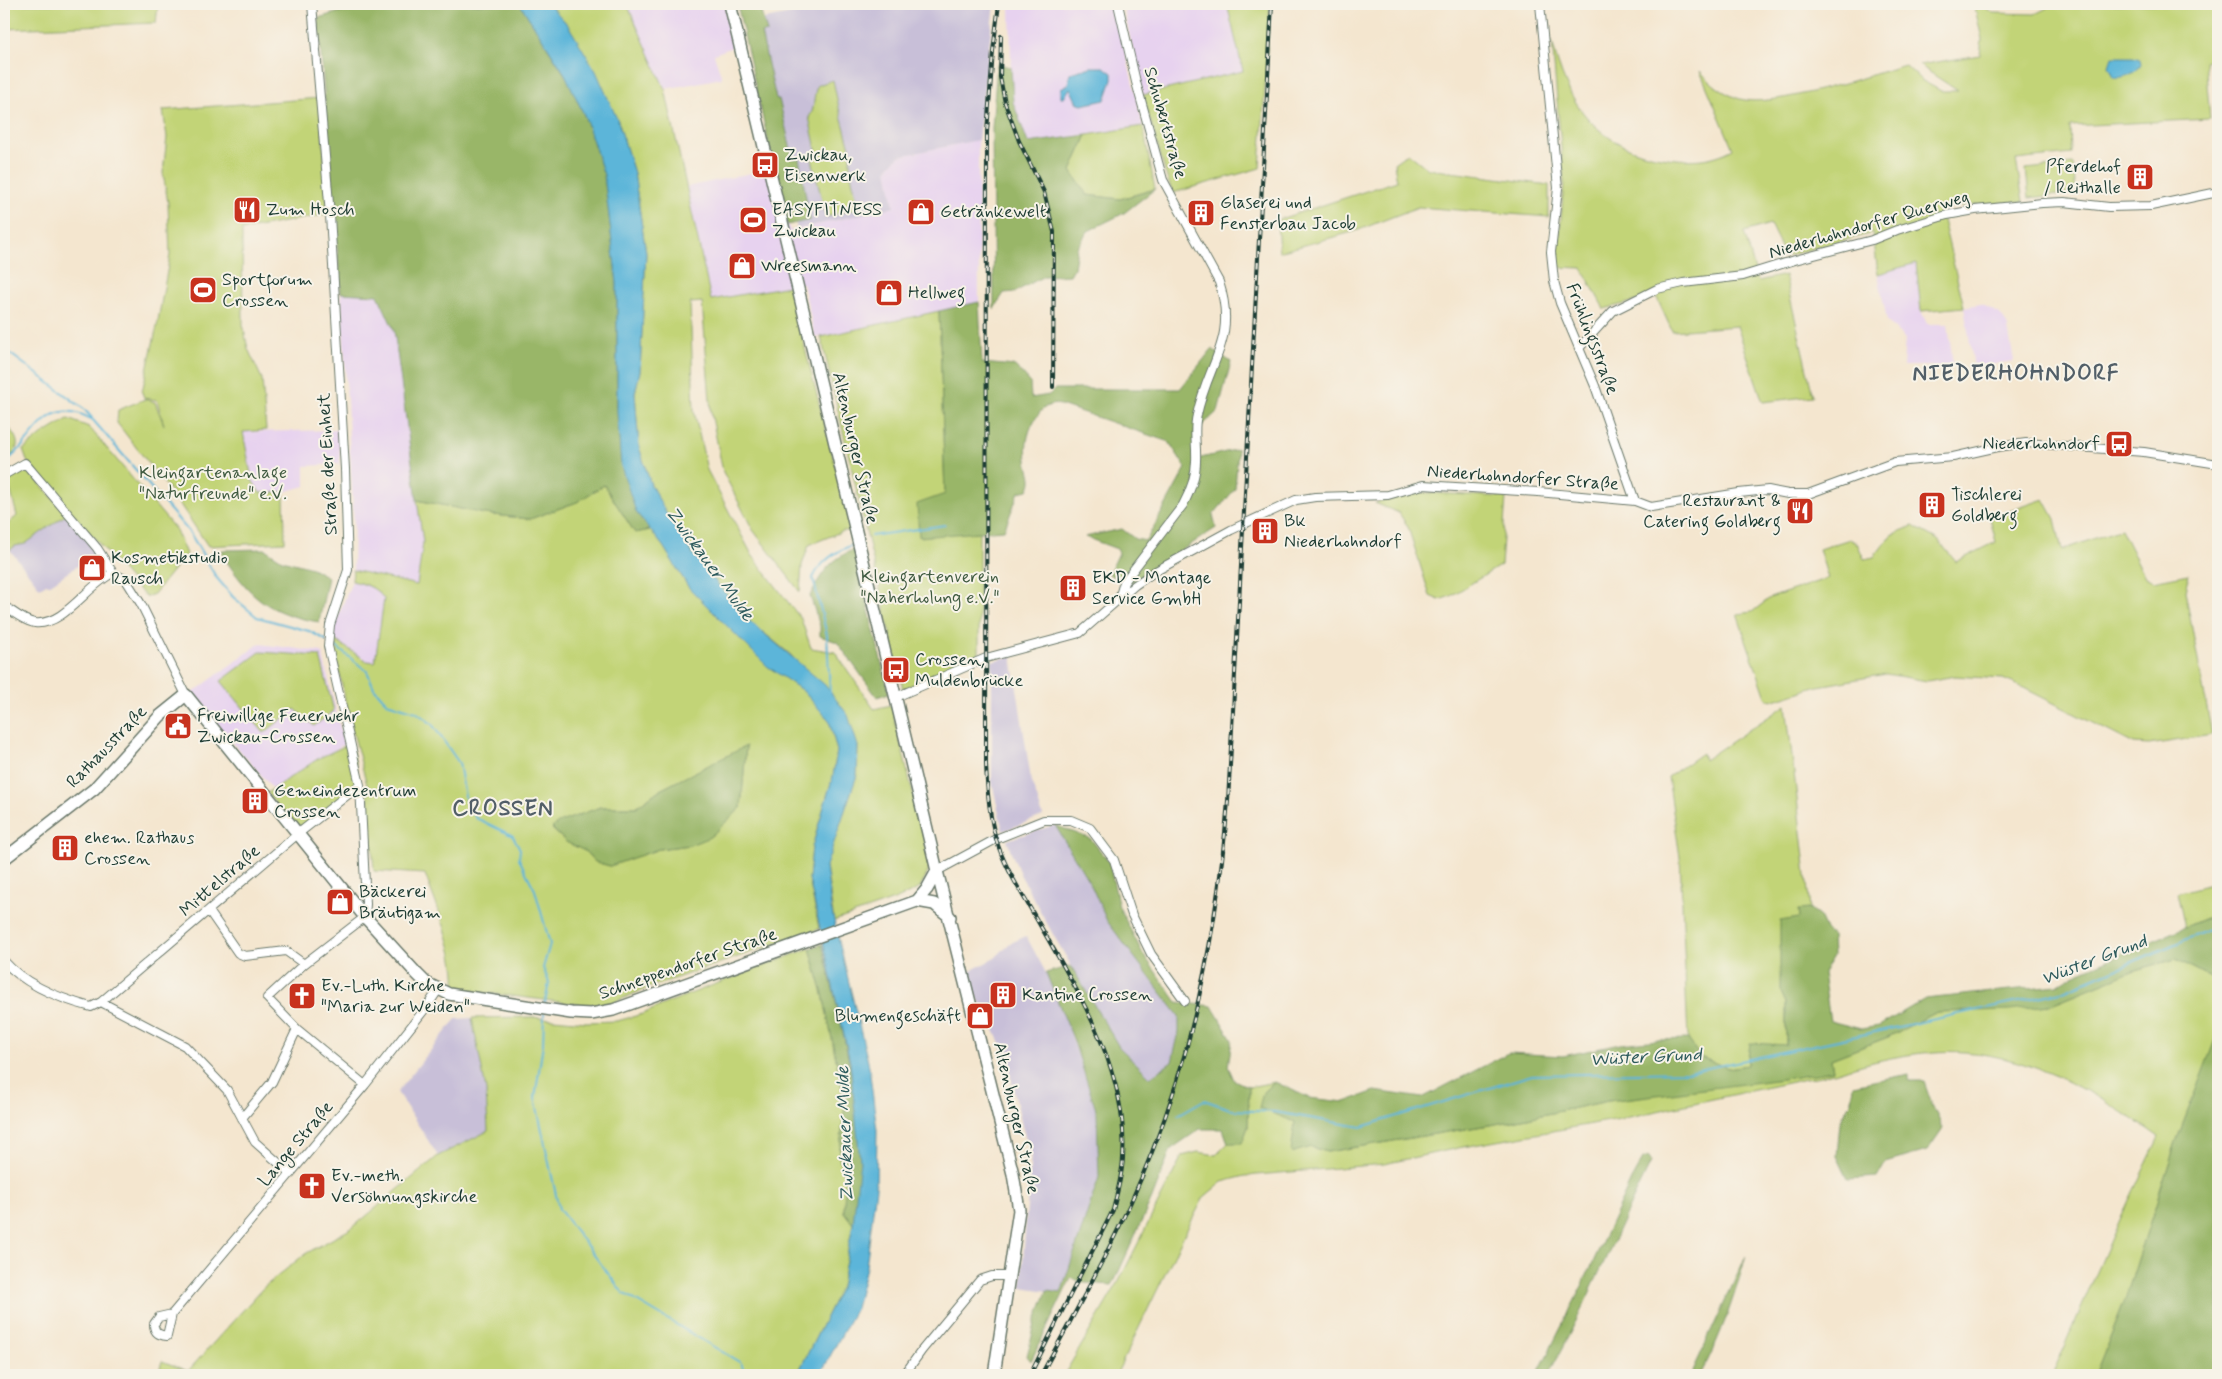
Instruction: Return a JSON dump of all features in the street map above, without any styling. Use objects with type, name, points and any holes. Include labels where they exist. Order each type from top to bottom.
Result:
[{"type":"street","name":"Straße der Einheit","points":[[312,4],[330,215],[345,477],[348,570],[329,635],[328,646],[360,785],[365,917]]},
{"type":"street","name":"Altenburger Straße","points":[[730,4],[937,871],[1010,1164],[1019,1210],[994,1375]]},
{"type":"street","name":"Schubertstraße","points":[[1118,4],[1136,82],[1163,180],[1219,282],[1225,299],[1226,319],[1221,348],[1196,416],[1196,460],[1191,490],[1183,504],[1124,582],[1118,601]]},
{"type":"street","name":"Frühlingsstraße","points":[[1540,4],[1558,188],[1551,252],[1554,281],[1560,303],[1580,347],[1635,501]]},
{"type":"street","name":"Niederhohndorfer Querweg","points":[[1580,347],[1613,311],[1657,289],[1683,283],[1743,276],[1872,240],[1897,230],[1946,216],[1975,210],[2049,203],[2151,206],[2218,192]]},
{"type":"street","name":"Niederhohndorfer Straße","points":[[896,697],[986,658],[1080,633],[1154,572],[1230,530],[1296,500],[1315,497],[1388,495],[1423,485],[1538,492],[1635,501],[1651,507],[1761,491],[1808,494],[1895,462],[1953,457],[2026,443],[2138,451],[2218,464]]},
{"type":"street","name":"Schneppendorfer Straße","points":[[4,475],[25,463],[97,548],[113,573],[126,580],[141,604],[186,695],[365,917],[417,974],[438,990],[449,994],[571,1013],[591,1014],[613,1010],[917,901]]},
{"type":"street","points":[[4,606],[33,623],[51,622],[101,578],[113,573]]},
{"type":"street","name":"Rathausstraße","points":[[4,859],[94,789],[160,716],[186,695]]},
{"type":"street","name":"Mittelstraße","points":[[101,1002],[299,833],[360,785]]},
{"type":"street","points":[[917,901],[928,889],[937,871],[996,839],[1044,820],[1071,820],[1090,828],[1114,860],[1132,915],[1151,954],[1185,1001]]},
{"type":"street","points":[[917,901],[934,904],[950,917]]},
{"type":"street","points":[[209,911],[238,953],[245,956],[286,951],[304,964]]},
{"type":"street","points":[[365,917],[304,964],[267,998],[297,1029],[365,1085]]},
{"type":"street","points":[[4,961],[15,974],[67,1001],[91,1006],[101,1002],[185,1046],[227,1090],[255,1142],[291,1174]]},
{"type":"street","name":"Lange Straße","points":[[172,1314],[365,1085],[438,990]]},
{"type":"street","points":[[242,1118],[272,1082],[297,1029]]},
{"type":"street","points":[[904,1375],[922,1350],[980,1280],[992,1276],[1009,1276]]},
{"type":"shaded area","points":[[627,4],[725,4],[733,47],[714,54],[722,78],[665,89]]},
{"type":"shaded area","points":[[840,4],[994,4],[978,140],[899,156],[887,169],[894,207],[797,229],[750,22]]},
{"type":"shaded area","points":[[1010,4],[1114,4],[1143,126],[1028,143],[1013,102]]},
{"type":"shaded area","points":[[1152,4],[1227,4],[1243,71],[1143,95],[1124,11]]},
{"type":"shaded area","points":[[978,140],[979,302],[815,338],[803,283],[711,301],[687,187],[774,168],[790,231],[894,207],[887,169],[899,156]]},
{"type":"shaded area","points":[[1916,263],[1921,311],[1927,324],[1948,324],[1953,366],[1903,366],[1905,339],[1887,321],[1878,274]]},
{"type":"shaded area","points":[[341,293],[378,295],[394,330],[423,542],[417,585],[353,570],[354,522]]},
{"type":"shaded area","points":[[1981,304],[2000,314],[2007,324],[2014,361],[1974,367],[1964,307]]},
{"type":"shaded area","points":[[339,430],[340,464],[305,466],[305,486],[284,492],[260,493],[252,480],[243,432]]},
{"type":"shaded area","points":[[67,514],[98,552],[49,585],[46,584],[40,588],[10,550],[15,546],[25,544]]},
{"type":"shaded area","points":[[352,581],[370,586],[380,592],[384,599],[375,662],[367,661],[333,639],[336,622]]},
{"type":"shaded area","points":[[259,644],[322,652],[344,744],[273,789],[191,694]]},
{"type":"shaded area","points":[[1012,656],[1031,780],[1043,816],[1003,831],[992,782],[992,661]]},
{"type":"shaded area","points":[[1055,825],[1091,885],[1107,921],[1179,1016],[1179,1032],[1172,1062],[1150,1077],[1119,1047],[1055,938],[1020,874],[1010,849],[1007,840]]},
{"type":"shaded area","points":[[1026,936],[1046,973],[1063,1011],[1097,1113],[1099,1177],[1061,1293],[1021,1287],[1031,1154],[1022,1126],[1007,1060],[974,991],[968,972],[995,958],[1009,944]]},
{"type":"shaded area","points":[[472,1018],[486,1090],[488,1131],[438,1156],[397,1092],[456,1019]]},
{"type":"green space","points":[[4,4],[158,4],[156,23],[5,29]]},
{"type":"green space","points":[[357,4],[520,4],[567,78],[585,117],[604,175],[617,283],[617,407],[636,512],[650,530],[635,533],[604,485],[577,502],[530,519],[485,514],[417,500],[394,330],[378,295],[341,293],[318,18],[357,7]]},
{"type":"green space","points":[[549,4],[627,4],[665,89],[711,300],[789,286],[852,531],[843,531],[809,545],[802,565],[800,592],[753,530],[723,472],[711,412],[702,302],[690,303],[694,411],[707,470],[752,555],[801,619],[811,648],[835,652],[874,709],[891,705],[931,866],[920,888],[897,899],[834,921],[826,865],[857,775],[858,746],[791,655],[746,618],[692,553],[671,522],[651,485],[639,447],[635,393],[640,371],[646,253],[634,173],[618,121],[568,25]]},
{"type":"green space","points":[[737,4],[750,4],[761,12],[767,32],[761,33],[776,99],[779,99],[793,159],[799,158],[810,220],[787,225]]},
{"type":"green space","points":[[1227,4],[1270,4],[1260,168],[1173,193],[1143,95],[1243,71]]},
{"type":"green space","points":[[1974,4],[1980,4],[1993,13],[2035,14],[2047,8],[2046,4],[2211,4],[2218,8],[2218,58],[2205,61],[2210,119],[2070,126],[2071,154],[2016,160],[2023,201],[1940,208],[1964,307],[1921,311],[1916,263],[1878,274],[1873,233],[1785,256],[1770,224],[1744,232],[1758,281],[1785,275],[1813,396],[1763,402],[1737,326],[1672,331],[1656,296],[1604,309],[1582,268],[1557,267],[1564,182],[1552,41],[1558,64],[1577,104],[1589,120],[1604,134],[1622,145],[1643,153],[1667,158],[1693,160],[1717,156],[1733,149],[1700,71],[1728,94],[1740,99],[1755,101],[1821,90],[1905,65],[1921,80],[1941,91],[1958,91],[1919,65],[1980,55],[1982,39]]},
{"type":"green space","points":[[997,64],[1011,67],[1013,102],[1028,143],[1087,135],[1071,171],[1087,195],[1120,199],[1155,189],[1124,213],[1088,231],[1077,248],[1074,268],[1070,275],[1044,276],[1015,292],[1004,293],[994,309],[992,128]]},
{"type":"green space","points":[[833,80],[850,148],[850,171],[859,208],[826,217],[811,155],[817,154],[809,117],[813,110],[818,85]]},
{"type":"green space","name":"Sportforum Crossen","points":[[320,98],[328,214],[242,230],[243,325],[248,349],[262,379],[266,430],[243,432],[252,480],[260,493],[284,492],[285,542],[208,546],[175,497],[117,423],[118,410],[145,399],[155,402],[164,425],[157,400],[144,398],[142,392],[170,255],[168,203],[163,173],[167,137],[163,110]]},
{"type":"green space","points":[[1143,126],[1155,189],[1120,199],[1087,195],[1071,171],[1087,135]]},
{"type":"green space","points":[[1408,153],[1428,169],[1549,185],[1549,217],[1418,207],[1356,231],[1279,252],[1277,220],[1397,181],[1394,163]]},
{"type":"green space","points":[[2073,164],[2076,193],[2029,198],[2026,169]]},
{"type":"green space","points":[[979,302],[982,363],[1015,366],[1030,382],[1031,398],[1049,395],[1055,389],[1180,389],[1212,349],[1231,362],[1218,411],[1195,432],[1197,459],[1238,449],[1235,489],[1213,515],[1216,528],[1128,585],[1109,574],[1119,553],[1117,549],[1085,537],[1122,529],[1135,539],[1146,541],[1186,468],[1169,442],[1054,404],[1045,407],[1040,412],[1030,431],[1026,454],[1031,479],[1030,486],[1028,490],[1019,492],[1004,530],[919,537],[917,504],[945,494],[939,311]]},
{"type":"green space","name":"Kleingartenverein \"Naherholung e.V.\"","points":[[939,311],[945,495],[919,536],[979,531],[979,654],[903,689],[821,337]]},
{"type":"green space","points":[[68,419],[89,427],[176,530],[186,554],[154,594],[146,597],[27,461],[23,450],[43,434]]},
{"type":"green space","points":[[9,428],[16,438],[17,446],[13,453],[4,461],[4,431]]},
{"type":"green space","points":[[23,468],[28,470],[67,514],[25,544],[15,546],[10,550],[4,539],[4,527],[17,516],[7,477]]},
{"type":"green space","points":[[604,485],[635,533],[650,530],[663,546],[689,588],[767,665],[803,691],[829,720],[837,751],[833,776],[812,847],[809,879],[819,929],[650,987],[612,1003],[585,1005],[455,989],[455,975],[450,946],[425,874],[374,871],[367,785],[347,710],[334,654],[333,639],[367,661],[375,662],[384,599],[374,589],[352,581],[353,570],[417,585],[423,542],[417,500],[485,514],[530,519],[577,502]],"holes":[[[746,747],[741,808],[690,845],[659,849],[610,866],[595,862],[585,851],[566,842],[552,829],[600,807],[636,807],[658,791]]]},
{"type":"green space","points":[[1414,492],[1506,497],[1501,565],[1451,596],[1439,600],[1430,596],[1408,527],[1399,513],[1375,503]]},
{"type":"green space","points":[[2044,499],[2055,519],[2062,550],[2121,529],[2145,577],[2153,581],[2189,574],[2185,591],[2212,735],[2149,745],[2134,744],[2003,679],[1955,676],[1927,681],[1886,674],[1818,686],[1771,701],[1766,697],[1737,614],[1752,612],[1770,598],[1828,578],[1819,549],[1850,539],[1857,543],[1864,559],[1874,557],[1891,535],[1913,526],[1938,540],[1956,562],[1996,542],[1990,518]]},
{"type":"green space","points":[[265,549],[282,560],[312,568],[328,577],[319,622],[287,614],[262,601],[242,582],[223,556],[222,550]]},
{"type":"green space","points":[[854,549],[889,693],[877,697],[837,642],[820,636],[820,626],[810,596],[827,568],[838,558]]},
{"type":"green space","points":[[260,652],[320,656],[334,711],[314,726],[295,709],[264,733],[221,681]]},
{"type":"green space","points":[[1786,705],[1810,909],[1798,911],[1800,918],[1780,990],[1786,1003],[1786,1045],[1748,1065],[1728,1068],[1700,1057],[1688,1039],[1680,857],[1668,777],[1702,753],[1704,760]]},
{"type":"green space","points":[[351,743],[360,785],[299,833],[267,793],[319,758]]},
{"type":"green space","points":[[746,746],[741,808],[710,837],[690,845],[659,849],[610,866],[595,862],[585,851],[566,842],[552,828],[558,823],[600,807],[636,807],[658,791]]},
{"type":"green space","points":[[1055,825],[1091,839],[1109,862],[1119,907],[1143,954],[1177,1002],[1212,1006],[1232,1040],[1228,1066],[1234,1080],[1249,1087],[1248,1127],[1242,1143],[1228,1143],[1223,1129],[1200,1129],[1171,1149],[1152,1198],[1112,1285],[1086,1283],[1071,1278],[1031,1361],[1027,1356],[1036,1320],[1047,1291],[1061,1293],[1099,1177],[1097,1113],[1073,1038],[1046,973],[1071,966],[1119,1047],[1150,1077],[1172,1062],[1179,1032],[1179,1016],[1107,921],[1091,885]]},
{"type":"green space","points":[[2218,882],[2218,913],[2185,927],[2177,893]]},
{"type":"green space","points":[[1810,909],[1820,917],[1827,932],[1832,936],[1833,956],[1823,973],[1830,1021],[1861,1029],[1879,1026],[1925,999],[2057,985],[2073,975],[2218,913],[2218,981],[2176,959],[2135,970],[2049,1005],[2009,1010],[1937,1012],[1888,1037],[1831,1059],[1833,1071],[1608,1101],[1513,1121],[1327,1152],[1311,1147],[1291,1153],[1295,1122],[1259,1108],[1263,1092],[1275,1082],[1309,1098],[1345,1102],[1375,1091],[1422,1098],[1509,1053],[1563,1056],[1620,1044],[1688,1039],[1700,1057],[1728,1068],[1747,1065],[1750,1043],[1786,1045],[1786,1003],[1780,990],[1780,921],[1799,918],[1798,910]]},
{"type":"green space","points":[[822,944],[847,1050],[856,1104],[860,1167],[853,1224],[844,1212],[845,1178],[839,1157],[845,1104],[823,994],[810,948]]},
{"type":"green space","points":[[810,948],[823,994],[845,1104],[839,1157],[845,1178],[844,1212],[853,1224],[841,1287],[797,1375],[158,1375],[162,1361],[188,1371],[263,1288],[305,1254],[352,1228],[438,1156],[488,1131],[486,1090],[472,1018],[531,1017],[586,1022],[617,1021],[643,1014],[669,1002]]},
{"type":"green space","points":[[2176,959],[2218,981],[2218,1032],[2176,1142],[2125,1300],[2095,1375],[2052,1375],[2122,1215],[2159,1137],[2115,1107],[2068,1081],[2043,1071],[2018,1062],[1992,1056],[1965,1052],[1932,1052],[1899,1056],[1834,1073],[1620,1119],[1463,1147],[1384,1164],[1245,1176],[1222,1182],[1204,1197],[1116,1375],[1064,1375],[1118,1283],[1182,1156],[1198,1152],[1216,1155],[1228,1143],[1242,1142],[1248,1127],[1249,1087],[1275,1082],[1263,1092],[1295,1122],[1311,1147],[1327,1152],[1513,1121],[1608,1101],[1833,1071],[1831,1059],[1888,1037],[1937,1012],[2049,1005],[2135,970]]},
{"type":"green space","points":[[2218,1032],[2218,1375],[2095,1375],[2125,1300],[2176,1142]]},
{"type":"green space","points":[[1909,1074],[1909,1081],[1924,1081],[1943,1128],[1927,1151],[1885,1163],[1877,1177],[1848,1179],[1837,1156],[1840,1122],[1851,1102],[1853,1085]]},
{"type":"green space","points":[[1649,1157],[1651,1162],[1562,1349],[1548,1375],[1537,1375],[1582,1286],[1631,1180],[1643,1159]]},
{"type":"green space","points":[[1746,1256],[1721,1332],[1700,1375],[1691,1375]]},
{"type":"water","points":[[520,4],[549,4],[568,25],[596,71],[618,121],[634,173],[646,253],[640,371],[635,393],[639,447],[651,485],[671,522],[692,553],[746,618],[825,685],[848,715],[858,746],[857,775],[826,866],[831,908],[869,1066],[877,1130],[876,1188],[866,1267],[856,1308],[820,1375],[797,1375],[841,1287],[853,1224],[860,1161],[850,1062],[809,879],[812,847],[833,776],[837,751],[829,720],[803,691],[767,666],[689,588],[663,546],[636,512],[621,466],[617,412],[617,283],[604,175],[585,117],[565,74]]},
{"type":"water","points":[[2112,57],[2133,57],[2140,59],[2141,65],[2129,75],[2114,77],[2109,66]]},
{"type":"water","points":[[1091,67],[1104,67],[1112,73],[1112,80],[1105,100],[1082,105],[1077,103],[1070,88],[1064,98],[1061,98],[1061,88],[1068,84],[1070,73]]},
{"type":"waterway","points":[[4,349],[84,409],[92,418]]},
{"type":"waterway","points":[[4,463],[52,415],[63,412],[77,413],[93,420],[190,533],[216,577],[233,597],[257,617],[309,631],[326,640]]},
{"type":"waterway","points":[[871,536],[945,525]]},
{"type":"waterway","points":[[830,694],[827,635],[813,578],[829,558],[852,545]]},
{"type":"waterway","points":[[330,642],[367,671],[374,688],[387,703],[416,712],[432,724],[459,763],[466,802],[476,818],[513,836],[520,849],[519,859],[535,890],[550,944],[543,968],[549,982],[545,1003]]},
{"type":"waterway","name":"Wüster Grund","points":[[1178,1115],[1204,1100],[1233,1110],[1275,1112],[1361,1127],[1532,1075],[1689,1072],[2061,992],[2218,926]]},
{"type":"waterway","points":[[544,1013],[543,1044],[535,1098],[559,1209],[623,1293],[741,1363],[746,1375]]},
{"type":"railway","points":[[999,4],[993,51],[987,132],[986,764],[989,802],[994,830],[1004,861],[1069,975],[1098,1033],[1118,1094],[1123,1126],[1123,1158],[1113,1210],[1030,1375]]},
{"type":"railway","points":[[1041,1375],[1086,1293],[1128,1209],[1152,1152],[1168,1109],[1193,1023],[1211,935],[1224,846],[1228,801],[1272,4]]},
{"type":"railway","points":[[1001,36],[1000,77],[1005,103],[1019,141],[1044,192],[1054,232],[1053,387]]},
{"type":"place","name":"Zwickau, Eisenwerk","points":[[765,165]]},
{"type":"place","name":"Pferdehof / Reithalle","points":[[2140,177]]},
{"type":"place","name":"Zum Hosch","points":[[247,210]]},
{"type":"place","name":"Getränkewelt","points":[[921,212]]},
{"type":"place","name":"Glaserei und Fensterbau Jacob","points":[[1201,213]]},
{"type":"place","name":"EASYFITNESS Zwickau","points":[[753,220]]},
{"type":"place","name":"Wreesmann","points":[[742,266]]},
{"type":"place","name":"Sportforum Crossen","points":[[203,290]]},
{"type":"place","name":"Hellweg","points":[[889,293]]},
{"type":"place","name":"Niederhohndorf","points":[[2119,444]]},
{"type":"place","name":"Tischlerei Goldberg","points":[[1932,505]]},
{"type":"place","name":"Restaurant & Catering Goldberg","points":[[1800,511]]},
{"type":"place","name":"Bk Niederhohndorf","points":[[1265,531]]},
{"type":"place","name":"Kosmetikstudio Rausch","points":[[92,568]]},
{"type":"place","name":"EKD - Montage Service GmbH","points":[[1073,588]]},
{"type":"place","name":"Crossen, Muldenbrücke","points":[[896,670]]},
{"type":"place","name":"Freiwillige Feuerwehr Zwickau-Crossen","points":[[178,726]]},
{"type":"place","name":"Gemeindezentrum Crossen","points":[[255,801]]},
{"type":"place","name":"ehem. Rathaus Crossen","points":[[65,848]]},
{"type":"place","name":"Bäckerei Bräutigam","points":[[340,902]]},
{"type":"place","name":"Kantine Crossen","points":[[1003,995]]},
{"type":"place","name":"Ev.-Luth. Kirche \"Maria zur Weiden\"","points":[[302,996]]},
{"type":"place","name":"Blumengeschäft","points":[[980,1016]]},
{"type":"place","name":"Ev.-meth. Versöhnungskirche","points":[[312,1186]]},
{"type":"district","name":"NIEDERHOHNDORF","points":[[2016,374]]},
{"type":"district","name":"CROSSEN","points":[[503,809]]},
{"type":"park label","name":"Kleingartenanlage \"Naturfreunde\" e.V.","points":[[213,483]]},
{"type":"water label","name":"Zwickauer Mulde","points":[[710,564]]},
{"type":"water label","name":"Zwickauer Mulde","points":[[845,1134]]}]
